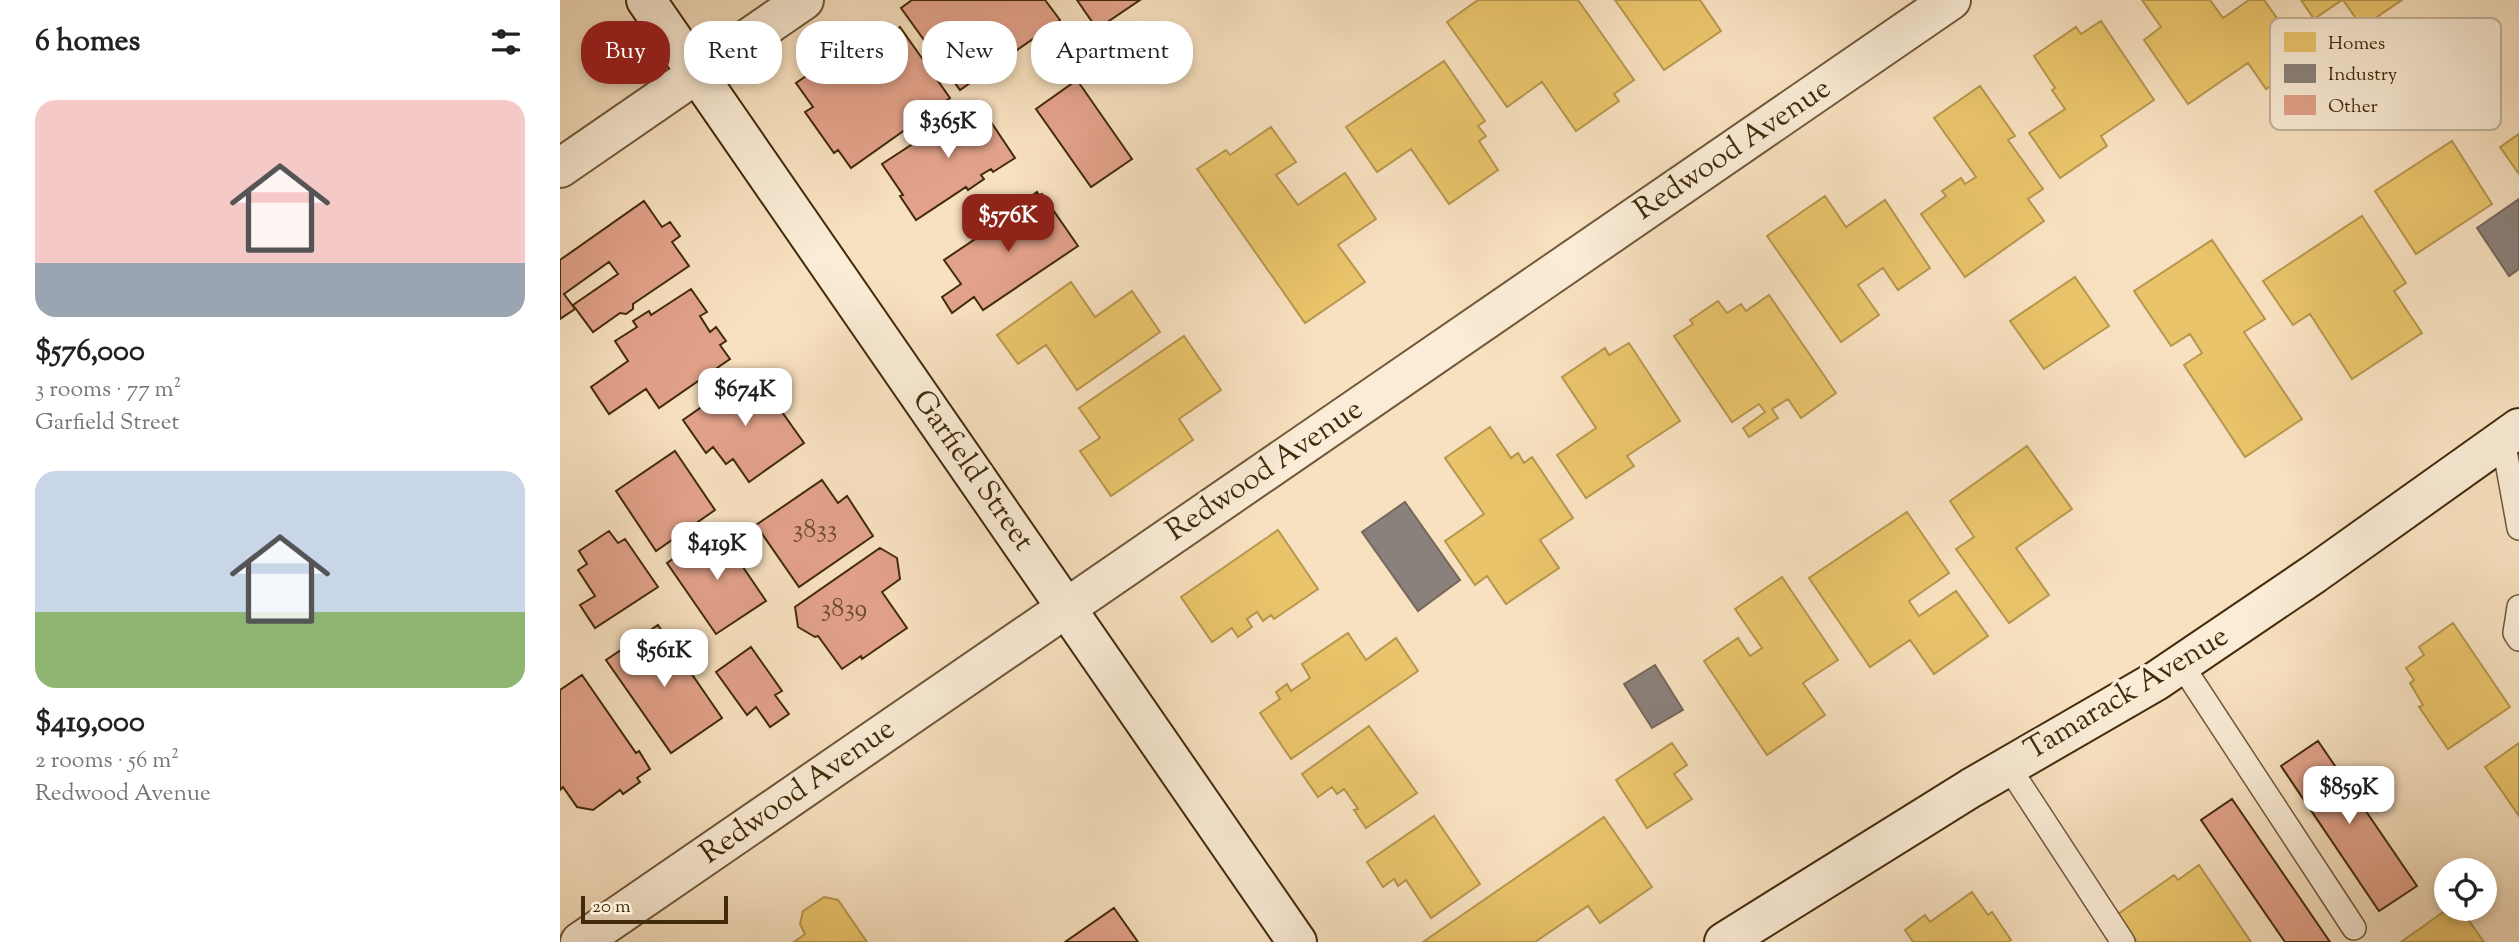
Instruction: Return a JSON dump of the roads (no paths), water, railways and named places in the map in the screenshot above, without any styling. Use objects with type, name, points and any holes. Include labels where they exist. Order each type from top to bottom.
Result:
[{"type":"street","name":"Garfield Street","points":[[646,0],[684,54]]},
{"type":"street","points":[[773,21],[804,0]]},
{"type":"street","name":"Redwood Avenue","points":[[580,942],[1951,0]]},
{"type":"street","points":[[560,168],[684,82]]},
{"type":"street","name":"Garfield Street","points":[[705,84],[1297,942]]},
{"type":"street","name":"Tamarack Avenue","points":[[1724,942],[2008,766],[2156,681],[2314,574],[2511,434]]},
{"type":"lane","points":[[2511,434],[2519,528]]},
{"type":"lane","points":[[2519,607],[2515,633],[2519,639]]},
{"type":"lane","points":[[2181,664],[2354,928]]},
{"type":"lane","points":[[2008,766],[2123,942]]}]
